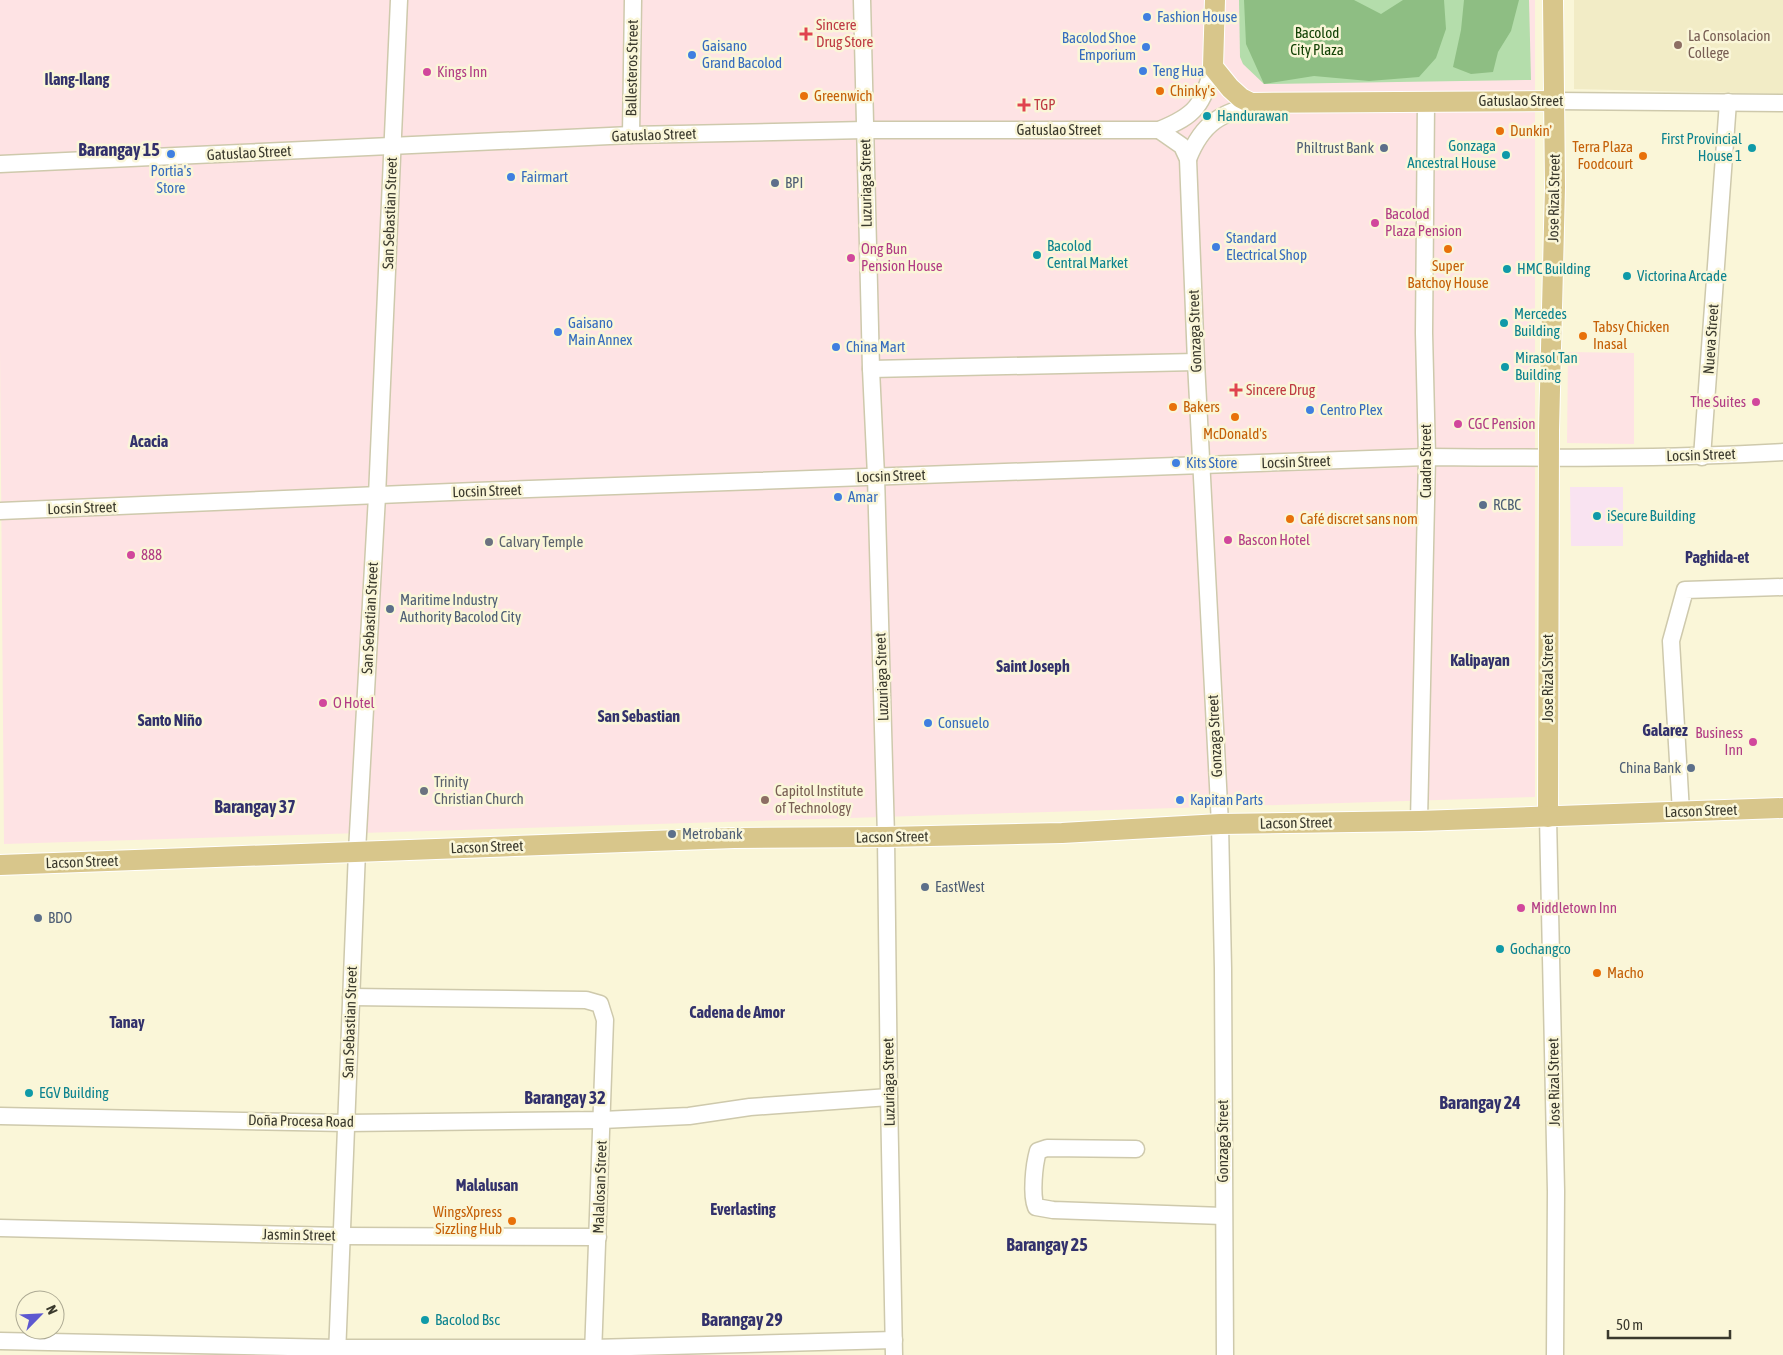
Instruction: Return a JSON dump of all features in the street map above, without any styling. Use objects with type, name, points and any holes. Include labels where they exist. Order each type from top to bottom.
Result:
[{"type":"main road","points":[[1214,67],[1215,0]]},
{"type":"main road","name":"Jose Rizal Street","points":[[1548,817],[1548,458],[1555,187],[1553,0]]},
{"type":"main road","name":"Gatuslao Street","points":[[1214,67],[1230,88],[1241,98],[1258,104],[1554,101]]},
{"type":"main road","name":"Lacson Street","points":[[0,865],[734,838],[886,838],[1220,824],[1420,821],[1783,808]]},
{"type":"street","name":"San Sebastian Street","points":[[337,1352],[357,851],[377,496],[398,0]]},
{"type":"street","name":"Ballesteros Street","points":[[631,135],[633,0]]},
{"type":"street","name":"Luzuriaga Street","points":[[862,0],[871,369],[876,476],[886,838],[888,1097],[894,1347]]},
{"type":"street","name":"Gatuslao Street","points":[[0,164],[631,135],[865,130],[1160,130],[1190,115],[1206,91],[1214,67]]},
{"type":"street","name":"Gatuslao Street","points":[[1554,101],[1783,103]]},
{"type":"street","name":"Cuadra Street","points":[[1420,821],[1427,457],[1424,333],[1426,102]]},
{"type":"street","name":"Nueva Street","points":[[1702,457],[1728,102]]},
{"type":"street","name":"Gatuslao Street","points":[[1188,159],[1196,140],[1209,124],[1228,113],[1258,104]]},
{"type":"street","points":[[1160,130],[1182,146],[1188,159]]},
{"type":"street","name":"Gonzaga Street","points":[[1188,159],[1196,362],[1220,824],[1223,968],[1225,1355]]},
{"type":"street","points":[[871,369],[1196,362]]},
{"type":"street","name":"Locsin Street","points":[[0,511],[474,491],[1427,457],[1702,457],[1783,452]]},
{"type":"street","points":[[1681,812],[1671,640],[1685,590],[1783,587]]},
{"type":"street","name":"Jose Rizal Street","points":[[1548,817],[1556,1182],[1554,1355]]},
{"type":"street","name":"Malalosan Street","points":[[351,997],[586,1000],[600,1004],[605,1020],[593,1351]]},
{"type":"street","name":"Doña Procesa Road","points":[[0,1116],[346,1122],[602,1120],[689,1116],[750,1107],[888,1097]]},
{"type":"street","points":[[1136,1148],[1047,1148],[1038,1151],[1033,1201],[1036,1207],[1053,1210],[1223,1216]]},
{"type":"street","name":"Jasmin Street","points":[[0,1228],[341,1236],[598,1237]]},
{"type":"street","points":[[0,1341],[337,1352],[894,1347]]},
{"type":"shaded area","points":[[0,0],[1535,0],[1535,797],[4,844],[0,350]]},
{"type":"shaded area","name":"La Consolacion College","points":[[1574,0],[1783,0],[1783,94],[1574,89]]},
{"type":"shaded area","points":[[1568,352],[1634,353],[1634,444],[1567,443]]},
{"type":"shaded area","name":"iSecure Building","points":[[1570,487],[1623,487],[1623,546],[1571,546]]},
{"type":"green space","name":"Bacolod City Plaza","points":[[1239,0],[1529,0],[1531,80],[1264,84],[1243,64],[1240,57]]},
{"type":"green space","name":"Bacolod City Plaza","points":[[1244,0],[1354,0],[1381,14],[1403,0],[1444,0],[1446,29],[1436,58],[1419,77],[1369,81],[1314,76],[1264,84],[1246,44]]},
{"type":"green space","points":[[1464,0],[1519,0],[1511,31],[1498,52],[1493,72],[1471,74],[1453,67],[1461,30]]},
{"type":"place","name":"Fashion House","points":[[1147,17]]},
{"type":"place","name":"Sincere Drug Store","points":[[806,34]]},
{"type":"place","name":"La Consolacion College","points":[[1678,45]]},
{"type":"place","name":"Bacolod Shoe Emporium","points":[[1146,47]]},
{"type":"place","name":"Gaisano Grand Bacolod","points":[[692,55]]},
{"type":"place","name":"Teng Hua","points":[[1143,71]]},
{"type":"place","name":"Kings Inn","points":[[427,72]]},
{"type":"place","name":"Chinky's","points":[[1160,91]]},
{"type":"place","name":"Greenwich","points":[[804,96]]},
{"type":"place","name":"TGP","points":[[1024,105]]},
{"type":"place","name":"Handurawan","points":[[1207,116]]},
{"type":"place","name":"Dunkin'","points":[[1500,131]]},
{"type":"place","name":"Philtrust Bank","points":[[1384,148]]},
{"type":"place","name":"First Provincial House 1","points":[[1752,148]]},
{"type":"place","name":"Portia's Store","points":[[171,154]]},
{"type":"place","name":"Gonzaga Ancestral House","points":[[1506,155]]},
{"type":"place","name":"Terra Plaza Foodcourt","points":[[1643,156]]},
{"type":"place","name":"Fairmart","points":[[511,177]]},
{"type":"place","name":"BPI","points":[[775,183]]},
{"type":"place","name":"Bacolod Plaza Pension","points":[[1375,223]]},
{"type":"place","name":"Standard Electrical Shop","points":[[1216,247]]},
{"type":"place","name":"Super Batchoy House","points":[[1448,249]]},
{"type":"place","name":"Bacolod Central Market","points":[[1037,255]]},
{"type":"place","name":"Ong Bun Pension House","points":[[851,258]]},
{"type":"place","name":"HMC Building","points":[[1507,269]]},
{"type":"place","name":"Victorina Arcade","points":[[1627,276]]},
{"type":"place","name":"Mercedes Building","points":[[1504,323]]},
{"type":"place","name":"Gaisano Main Annex","points":[[558,332]]},
{"type":"place","name":"Tabsy Chicken Inasal","points":[[1583,336]]},
{"type":"place","name":"China Mart","points":[[836,347]]},
{"type":"place","name":"Mirasol Tan Building","points":[[1505,367]]},
{"type":"place","name":"Sincere Drug","points":[[1236,390]]},
{"type":"place","name":"The Suites","points":[[1756,402]]},
{"type":"place","name":"Bakers","points":[[1173,407]]},
{"type":"place","name":"Centro Plex","points":[[1310,410]]},
{"type":"place","name":"McDonald's","points":[[1235,417]]},
{"type":"place","name":"CGC Pension","points":[[1458,424]]},
{"type":"place","name":"Kits Store","points":[[1176,463]]},
{"type":"place","name":"Amar","points":[[838,497]]},
{"type":"place","name":"RCBC","points":[[1483,505]]},
{"type":"place","name":"iSecure Building","points":[[1597,516]]},
{"type":"place","name":"Café discret sans nom","points":[[1290,519]]},
{"type":"place","name":"Bascon Hotel","points":[[1228,540]]},
{"type":"place","name":"Calvary Temple","points":[[489,542]]},
{"type":"place","name":"888","points":[[131,555]]},
{"type":"place","name":"Maritime Industry Authority Bacolod City","points":[[390,609]]},
{"type":"place","name":"O Hotel","points":[[323,703]]},
{"type":"place","name":"Consuelo","points":[[928,723]]},
{"type":"place","name":"Business Inn","points":[[1753,742]]},
{"type":"place","name":"China Bank","points":[[1691,768]]},
{"type":"place","name":"Trinity Christian Church","points":[[424,791]]},
{"type":"place","name":"Capitol Institute of Technology","points":[[765,800]]},
{"type":"place","name":"Kapitan Parts","points":[[1180,800]]},
{"type":"place","name":"Metrobank","points":[[672,834]]},
{"type":"place","name":"EastWest","points":[[925,887]]},
{"type":"place","name":"Middletown Inn","points":[[1521,908]]},
{"type":"place","name":"BDO","points":[[38,918]]},
{"type":"place","name":"Gochangco","points":[[1500,949]]},
{"type":"place","name":"Macho","points":[[1597,973]]},
{"type":"place","name":"EGV Building","points":[[29,1093]]},
{"type":"place","name":"WingsXpress Sizzling Hub","points":[[512,1221]]},
{"type":"place","name":"Bacolod Bsc","points":[[425,1320]]},
{"type":"district","name":"Ilang-Ilang","points":[[77,79]]},
{"type":"district","name":"Barangay 15","points":[[119,150]]},
{"type":"district","name":"Acacia","points":[[149,441]]},
{"type":"district","name":"Paghida-et","points":[[1717,557]]},
{"type":"district","name":"Kalipayan","points":[[1480,660]]},
{"type":"district","name":"Saint Joseph","points":[[1033,666]]},
{"type":"district","name":"San Sebastian","points":[[639,716]]},
{"type":"district","name":"Santo Niño","points":[[170,720]]},
{"type":"district","name":"Galarez","points":[[1665,730]]},
{"type":"district","name":"Barangay 37","points":[[255,807]]},
{"type":"district","name":"Cadena de Amor","points":[[737,1012]]},
{"type":"district","name":"Tanay","points":[[127,1022]]},
{"type":"district","name":"Barangay 32","points":[[565,1098]]},
{"type":"district","name":"Barangay 24","points":[[1480,1103]]},
{"type":"district","name":"Malalusan","points":[[487,1185]]},
{"type":"district","name":"Everlasting","points":[[743,1209]]},
{"type":"district","name":"Barangay 25","points":[[1047,1245]]},
{"type":"district","name":"Barangay 29","points":[[742,1320]]}]
